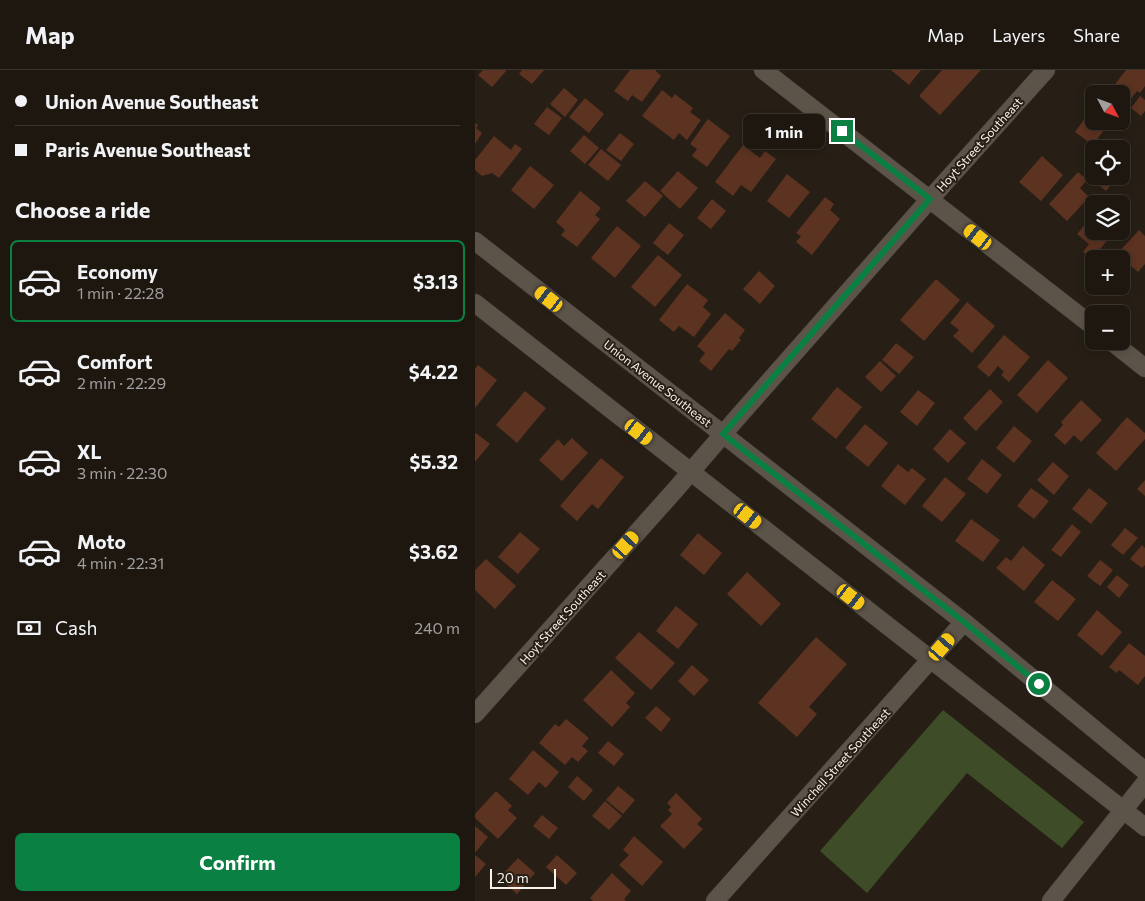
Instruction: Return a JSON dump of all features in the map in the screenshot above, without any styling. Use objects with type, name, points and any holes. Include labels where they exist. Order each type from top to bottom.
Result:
[{"type":"street","points":[[763,70],[1085,321]]},
{"type":"street","name":"Hoyt Street Southeast","points":[[475,714],[1046,70]]},
{"type":"street","name":"Union Avenue Southeast","points":[[475,241],[964,622],[1145,771]]},
{"type":"street","points":[[475,303],[1145,827]]},
{"type":"street","points":[[1122,350],[1145,368]]},
{"type":"street","name":"Winchell Street Southeast","points":[[715,901],[964,622]]},
{"type":"street","points":[[1051,901],[1145,783]]},
{"type":"green space","points":[[943,710],[1084,822],[1062,848],[967,773],[867,893],[820,851]]},
{"type":"building","points":[[483,70],[507,70],[492,87],[478,75]]},
{"type":"building","points":[[522,70],[544,70],[532,84],[519,74]]},
{"type":"building","points":[[630,70],[655,70],[661,76],[642,102],[632,95],[628,101],[614,91]]},
{"type":"building","points":[[891,70],[921,70],[909,85]]},
{"type":"building","points":[[942,70],[981,70],[940,115],[919,96]]},
{"type":"building","points":[[1126,70],[1145,70],[1145,86],[1140,93],[1137,91],[1130,100],[1130,85],[1114,85]]},
{"type":"building","points":[[564,88],[578,100],[565,117],[550,104]]},
{"type":"building","points":[[662,90],[672,98],[675,94],[693,108],[690,112],[701,120],[687,140],[679,133],[674,140],[642,116]]},
{"type":"building","points":[[1140,96],[1145,100],[1145,111],[1141,116],[1131,108]]},
{"type":"building","points":[[585,98],[604,114],[589,133],[569,117]]},
{"type":"building","points":[[547,107],[562,118],[549,135],[534,124]]},
{"type":"building","points":[[1085,118],[1085,130],[1104,130],[1097,140],[1086,140],[1075,132]]},
{"type":"building","points":[[708,119],[730,136],[707,167],[692,156],[697,149],[690,144]]},
{"type":"building","points":[[475,123],[478,125],[476,128],[482,133],[475,144]]},
{"type":"building","points":[[620,133],[634,144],[621,161],[606,150]]},
{"type":"building","points":[[584,135],[599,148],[585,164],[570,151]]},
{"type":"building","points":[[494,136],[511,150],[515,144],[522,149],[499,178],[492,173],[482,176],[475,170],[475,160]]},
{"type":"building","points":[[743,145],[760,158],[765,151],[776,159],[751,192],[741,185],[733,196],[715,182]]},
{"type":"building","points":[[601,149],[621,165],[608,181],[588,165]]},
{"type":"building","points":[[1042,156],[1063,175],[1041,201],[1019,182]]},
{"type":"building","points":[[530,166],[554,185],[534,209],[511,190]]},
{"type":"building","points":[[678,171],[698,188],[680,209],[660,191]]},
{"type":"building","points":[[1078,172],[1085,178],[1085,182],[1080,188],[1087,195],[1085,195],[1085,201],[1067,221],[1049,204]]},
{"type":"building","points":[[787,174],[810,192],[789,218],[767,201]]},
{"type":"building","points":[[645,181],[663,196],[645,217],[626,201]]},
{"type":"building","points":[[1099,185],[1111,185],[1106,191]]},
{"type":"building","points":[[580,191],[601,208],[595,215],[600,219],[577,247],[561,235],[565,230],[556,222]]},
{"type":"building","points":[[825,197],[834,204],[830,210],[840,219],[812,255],[796,242],[801,236],[796,233]]},
{"type":"building","points":[[712,199],[726,211],[711,229],[697,218]]},
{"type":"building","points":[[669,223],[684,235],[668,255],[653,243]]},
{"type":"building","points":[[1085,225],[1085,240],[1108,240],[1099,250],[1085,250],[1085,254],[1083,252],[1089,244],[1077,234]]},
{"type":"building","points":[[617,226],[641,246],[615,278],[591,258]]},
{"type":"building","points":[[1139,230],[1145,236],[1145,264],[1138,272],[1130,265],[1130,250],[1121,250]]},
{"type":"building","points":[[658,255],[682,275],[655,307],[631,287]]},
{"type":"building","points":[[759,271],[775,286],[760,304],[743,289]]},
{"type":"building","points":[[936,279],[960,300],[924,341],[900,320]]},
{"type":"building","points":[[687,284],[708,300],[703,307],[711,314],[694,337],[679,326],[674,332],[659,320]]},
{"type":"building","points":[[967,302],[995,326],[972,353],[953,336],[959,330],[950,323]]},
{"type":"building","points":[[725,313],[745,330],[739,338],[741,340],[732,351],[729,349],[711,371],[699,361],[705,353],[697,346]]},
{"type":"building","points":[[1004,335],[1030,357],[1009,382],[1001,375],[1004,372],[998,366],[989,377],[977,367]]},
{"type":"building","points":[[896,343],[914,357],[899,374],[882,360]]},
{"type":"building","points":[[1048,360],[1068,378],[1037,413],[1017,395]]},
{"type":"building","points":[[880,361],[896,376],[881,392],[865,377]]},
{"type":"building","points":[[478,365],[497,380],[475,408],[475,369]]},
{"type":"building","points":[[837,387],[862,407],[836,439],[811,419]]},
{"type":"building","points":[[990,389],[1003,402],[976,431],[963,418]]},
{"type":"building","points":[[918,390],[935,403],[917,426],[900,412]]},
{"type":"building","points":[[525,391],[546,408],[517,443],[496,425]]},
{"type":"building","points":[[1081,400],[1102,420],[1081,442],[1074,435],[1065,445],[1054,435],[1063,425],[1061,422]]},
{"type":"building","points":[[1127,417],[1145,433],[1145,439],[1116,471],[1096,453]]},
{"type":"building","points":[[865,424],[888,443],[868,467],[845,448]]},
{"type":"building","points":[[1014,426],[1032,441],[1014,463],[996,448]]},
{"type":"building","points":[[950,429],[966,443],[948,463],[933,449]]},
{"type":"building","points":[[475,434],[490,444],[475,462]]},
{"type":"building","points":[[572,438],[588,453],[562,481],[539,460],[558,439],[564,446]]},
{"type":"building","points":[[601,458],[624,477],[598,509],[592,504],[577,521],[560,506]]},
{"type":"building","points":[[982,459],[1002,475],[987,494],[967,479]]},
{"type":"building","points":[[1053,462],[1069,476],[1054,495],[1037,480]]},
{"type":"building","points":[[898,464],[908,472],[912,468],[926,479],[905,505],[881,486]]},
{"type":"building","points":[[945,477],[966,494],[942,522],[922,506]]},
{"type":"building","points":[[1145,480],[1145,496],[1137,489]]},
{"type":"building","points":[[1031,488],[1049,501],[1034,519],[1017,506]]},
{"type":"building","points":[[1089,488],[1108,503],[1091,524],[1072,509]]},
{"type":"building","points":[[971,519],[1000,540],[983,562],[955,541]]},
{"type":"building","points":[[1072,524],[1081,532],[1061,557],[1051,550]]},
{"type":"building","points":[[1125,528],[1138,538],[1123,555],[1111,545]]},
{"type":"building","points":[[520,532],[540,549],[518,574],[498,557]]},
{"type":"building","points":[[698,533],[722,553],[704,575],[680,555]]},
{"type":"building","points":[[1142,545],[1145,548],[1145,565],[1142,568],[1130,559]]},
{"type":"building","points":[[1023,546],[1045,565],[1024,591],[996,568],[1006,557],[1011,561]]},
{"type":"building","points":[[486,559],[516,586],[495,609],[475,590],[475,570]]},
{"type":"building","points":[[1100,560],[1113,570],[1100,586],[1087,576]]},
{"type":"building","points":[[747,572],[781,604],[761,626],[727,594]]},
{"type":"building","points":[[1117,575],[1129,585],[1119,598],[1107,587]]},
{"type":"building","points":[[1052,580],[1076,599],[1058,621],[1034,602]]},
{"type":"building","points":[[676,606],[698,624],[678,649],[656,631]]},
{"type":"building","points":[[1097,610],[1122,632],[1102,656],[1077,635]]},
{"type":"building","points":[[639,632],[675,663],[651,690],[615,658]]},
{"type":"building","points":[[816,637],[847,664],[809,707],[817,714],[797,737],[758,703]]},
{"type":"building","points":[[1129,643],[1145,656],[1145,676],[1138,685],[1119,670],[1117,673],[1109,667]]},
{"type":"building","points":[[692,665],[709,680],[694,696],[678,681]]},
{"type":"building","points":[[611,670],[635,693],[626,703],[630,707],[612,727],[583,700]]},
{"type":"building","points":[[656,706],[671,719],[661,732],[645,718]]},
{"type":"building","points":[[566,719],[589,738],[582,746],[588,751],[578,762],[572,757],[565,765],[539,743],[555,724],[559,727]]},
{"type":"building","points":[[608,741],[624,754],[614,766],[598,753]]},
{"type":"building","points":[[533,750],[559,772],[546,788],[539,782],[528,795],[509,779]]},
{"type":"building","points":[[577,776],[593,790],[584,801],[568,787]]},
{"type":"building","points":[[618,786],[635,800],[623,814],[606,800]]},
{"type":"building","points":[[496,791],[512,806],[508,810],[517,818],[498,839],[475,818],[475,814]]},
{"type":"building","points":[[676,793],[702,819],[697,824],[703,829],[684,849],[660,826],[672,814],[668,810],[671,807],[667,803]]},
{"type":"building","points":[[605,801],[622,816],[609,830],[592,816]]},
{"type":"building","points":[[542,815],[558,828],[549,839],[533,826]]},
{"type":"building","points":[[475,826],[488,837],[475,853]]},
{"type":"building","points":[[634,836],[663,862],[642,886],[619,865],[629,855],[623,850]]},
{"type":"building","points":[[475,855],[486,864],[475,877]]},
{"type":"building","points":[[557,855],[577,873],[566,885],[546,867]]},
{"type":"building","points":[[518,858],[535,873],[517,894],[499,878]]},
{"type":"building","points":[[612,873],[631,891],[624,899],[626,901],[593,901],[590,898]]},
{"type":"route","points":[[842,131],[930,199],[723,434],[964,622],[1039,684]]}]
